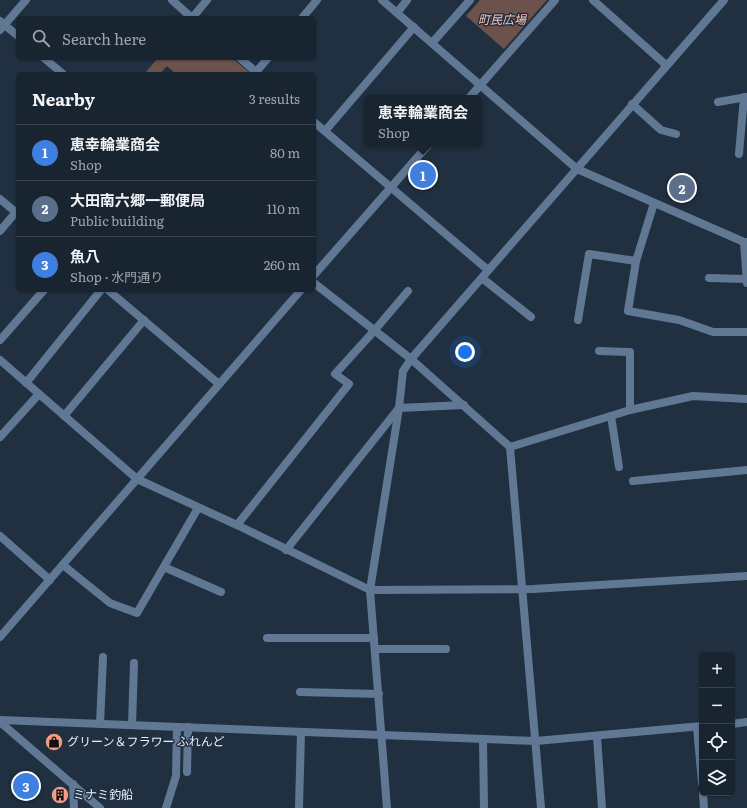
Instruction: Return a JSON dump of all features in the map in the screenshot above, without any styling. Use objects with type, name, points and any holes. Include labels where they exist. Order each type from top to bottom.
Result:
[{"type":"street","points":[[16,35],[1,25],[26,0]]},
{"type":"street","points":[[172,0],[190,16]]},
{"type":"street","points":[[194,16],[207,0]]},
{"type":"street","points":[[304,16],[317,0]]},
{"type":"street","points":[[382,0],[577,168],[746,242],[747,283]]},
{"type":"street","points":[[397,13],[407,0]]},
{"type":"street","points":[[432,43],[470,0]]},
{"type":"street","points":[[472,95],[555,0]]},
{"type":"street","points":[[593,0],[666,65]]},
{"type":"street","points":[[387,808],[383,735],[370,590],[399,408],[403,371],[488,270],[724,0]]},
{"type":"street","points":[[325,131],[414,27]]},
{"type":"street","points":[[46,60],[61,72]]},
{"type":"street","points":[[242,60],[256,72]]},
{"type":"street","points":[[258,72],[267,60]]},
{"type":"street","points":[[718,102],[745,97],[739,154]]},
{"type":"street","points":[[632,104],[661,130],[676,134]]},
{"type":"street","points":[[316,124],[488,270]]},
{"type":"street","points":[[316,273],[426,147]]},
{"type":"street","points":[[0,199],[16,212]]},
{"type":"street","points":[[654,203],[636,261],[628,311],[679,320],[713,332],[747,332]]},
{"type":"street","points":[[0,231],[16,214]]},
{"type":"street","points":[[578,320],[589,254],[636,261]]},
{"type":"street","points":[[482,278],[531,318]]},
{"type":"street","points":[[709,278],[747,279]]},
{"type":"street","points":[[316,285],[411,360],[510,447],[541,808]]},
{"type":"street","points":[[237,525],[349,384],[335,374],[374,331],[408,290]]},
{"type":"street","points":[[0,340],[42,292]]},
{"type":"street","points":[[26,383],[100,292]]},
{"type":"street","points":[[110,292],[219,384]]},
{"type":"street","points":[[0,637],[299,292]]},
{"type":"street","points":[[64,416],[144,320]]},
{"type":"street","points":[[599,351],[630,352],[630,410]]},
{"type":"street","points":[[0,360],[137,479],[237,525],[370,590],[522,589],[747,576]]},
{"type":"street","points":[[0,437],[39,394]]},
{"type":"street","points":[[510,447],[630,410],[693,396],[747,399]]},
{"type":"street","points":[[286,550],[399,408],[464,405]]},
{"type":"street","points":[[611,416],[619,467]]},
{"type":"street","points":[[633,481],[747,470]]},
{"type":"street","points":[[63,565],[110,603],[137,613],[198,508]]},
{"type":"street","points":[[0,536],[50,580]]},
{"type":"street","points":[[164,567],[221,592]]},
{"type":"street","points":[[267,638],[374,638]]},
{"type":"street","points":[[375,649],[446,649]]},
{"type":"street","points":[[100,724],[103,657]]},
{"type":"street","points":[[132,725],[134,663]]},
{"type":"street","points":[[300,692],[379,694]]},
{"type":"street","points":[[0,721],[536,741],[699,727]]},
{"type":"street","points":[[0,721],[100,808]]},
{"type":"street","points":[[735,724],[747,722]]},
{"type":"street","points":[[166,808],[176,776],[177,727]]},
{"type":"street","points":[[187,772],[188,727]]},
{"type":"street","points":[[299,808],[301,733]]},
{"type":"street","points":[[597,737],[602,808]]},
{"type":"street","points":[[483,739],[484,808]]},
{"type":"street","points":[[73,784],[74,808]]},
{"type":"street","points":[[703,796],[704,808]]},
{"type":"green space","name":"町民広場","points":[[480,0],[547,0],[504,49],[466,16]]},
{"type":"green space","points":[[156,60],[234,60],[249,72],[174,72],[167,66],[162,72],[146,72]]},
{"type":"place","name":"恵幸輪業商会","points":[[423,175]]},
{"type":"place","name":"大田南六郷一郵便局","points":[[682,188]]},
{"type":"place","name":"グリーン＆フラワー ふれんど","points":[[54,742]]},
{"type":"place","name":"魚八","points":[[26,786]]},
{"type":"place","name":"ミナミ釣船","points":[[60,795]]}]
